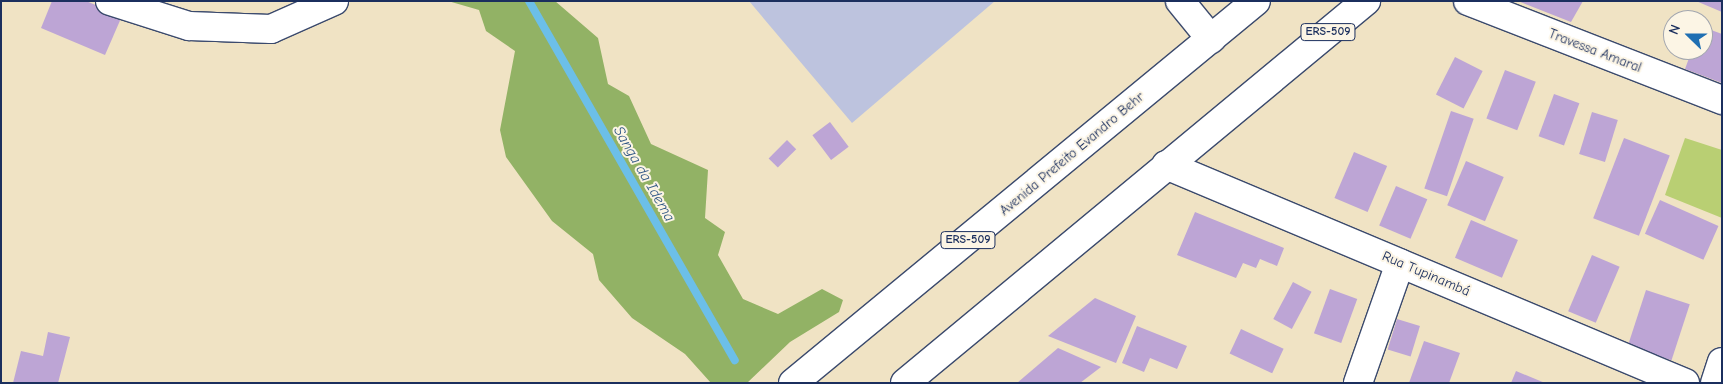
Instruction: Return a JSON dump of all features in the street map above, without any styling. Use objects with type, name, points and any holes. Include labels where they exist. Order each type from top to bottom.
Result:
[{"type":"main road","points":[[110,1],[189,26],[271,29],[334,1]]},
{"type":"main road","points":[[1180,1],[1211,39]]},
{"type":"main road","name":"Avenida Prefeito Evandro Behr","points":[[794,383],[1256,1]]},
{"type":"main road","name":"ERS-509","points":[[905,383],[1366,1]]},
{"type":"main road","name":"Travessa Amaral","points":[[1468,1],[1722,100]]},
{"type":"main road","name":"Rua Tupinambá","points":[[1166,165],[1685,383]]},
{"type":"main road","points":[[1358,383],[1400,263]]},
{"type":"main road","points":[[1715,383],[1722,362]]},
{"type":"shaded area","points":[[749,1],[995,1],[852,123]]},
{"type":"green space","points":[[448,1],[555,1],[598,38],[608,84],[629,96],[651,144],[708,170],[705,218],[725,232],[718,255],[743,299],[778,314],[822,289],[843,300],[839,312],[790,342],[747,383],[711,383],[685,354],[632,318],[599,280],[593,254],[552,221],[506,157],[500,130],[515,51],[486,31],[479,10]]},
{"type":"green space","points":[[1685,138],[1722,150],[1722,218],[1665,195]]},
{"type":"building","points":[[52,1],[86,1],[122,16],[105,55],[41,28]]},
{"type":"building","points":[[1518,1],[1583,1],[1571,22]]},
{"type":"building","points":[[1696,1],[1722,1],[1722,12]]},
{"type":"building","points":[[1713,31],[1722,34],[1722,83],[1685,69],[1688,60],[1713,60]]},
{"type":"building","points":[[1455,57],[1483,71],[1464,108],[1436,94]]},
{"type":"building","points":[[1505,70],[1536,82],[1517,130],[1486,119]]},
{"type":"building","points":[[1554,94],[1579,103],[1564,146],[1539,136]]},
{"type":"building","points":[[1451,111],[1474,119],[1447,196],[1424,189]]},
{"type":"building","points":[[1592,112],[1618,120],[1605,162],[1579,154]]},
{"type":"building","points":[[830,122],[849,147],[831,160],[812,135]]},
{"type":"building","points":[[1624,138],[1670,156],[1639,236],[1593,218]]},
{"type":"building","points":[[787,140],[796,149],[778,168],[769,158]]},
{"type":"building","points":[[1354,152],[1387,166],[1368,212],[1334,198]]},
{"type":"building","points":[[1466,161],[1504,177],[1485,221],[1447,205]]},
{"type":"building","points":[[1396,186],[1427,199],[1410,239],[1379,226]]},
{"type":"building","points":[[1660,200],[1718,226],[1703,260],[1645,234]]},
{"type":"building","points":[[1195,212],[1284,248],[1277,266],[1260,259],[1256,268],[1243,263],[1236,278],[1177,255]]},
{"type":"building","points":[[1471,220],[1518,240],[1502,278],[1455,258]]},
{"type":"building","points":[[1592,255],[1620,267],[1596,323],[1568,311]]},
{"type":"building","points":[[1293,282],[1312,292],[1292,329],[1273,319]]},
{"type":"building","points":[[1330,289],[1357,299],[1341,343],[1314,333]]},
{"type":"building","points":[[1646,290],[1690,304],[1672,360],[1628,346]]},
{"type":"building","points":[[1095,298],[1136,316],[1116,363],[1048,336]]},
{"type":"building","points":[[1397,319],[1420,326],[1411,357],[1388,350]]},
{"type":"building","points":[[1137,326],[1187,346],[1177,369],[1150,358],[1144,372],[1122,363]]},
{"type":"building","points":[[1241,329],[1284,349],[1272,373],[1230,353]]},
{"type":"building","points":[[48,332],[70,337],[58,383],[13,383],[21,351],[43,356]]},
{"type":"building","points":[[1424,341],[1460,353],[1449,383],[1409,383]]},
{"type":"building","points":[[1058,348],[1101,367],[1080,383],[1017,383]]},
{"type":"building","points":[[1516,371],[1545,383],[1511,383]]},
{"type":"waterway","name":"Sanga da Idema","points":[[529,1],[735,360]]}]
